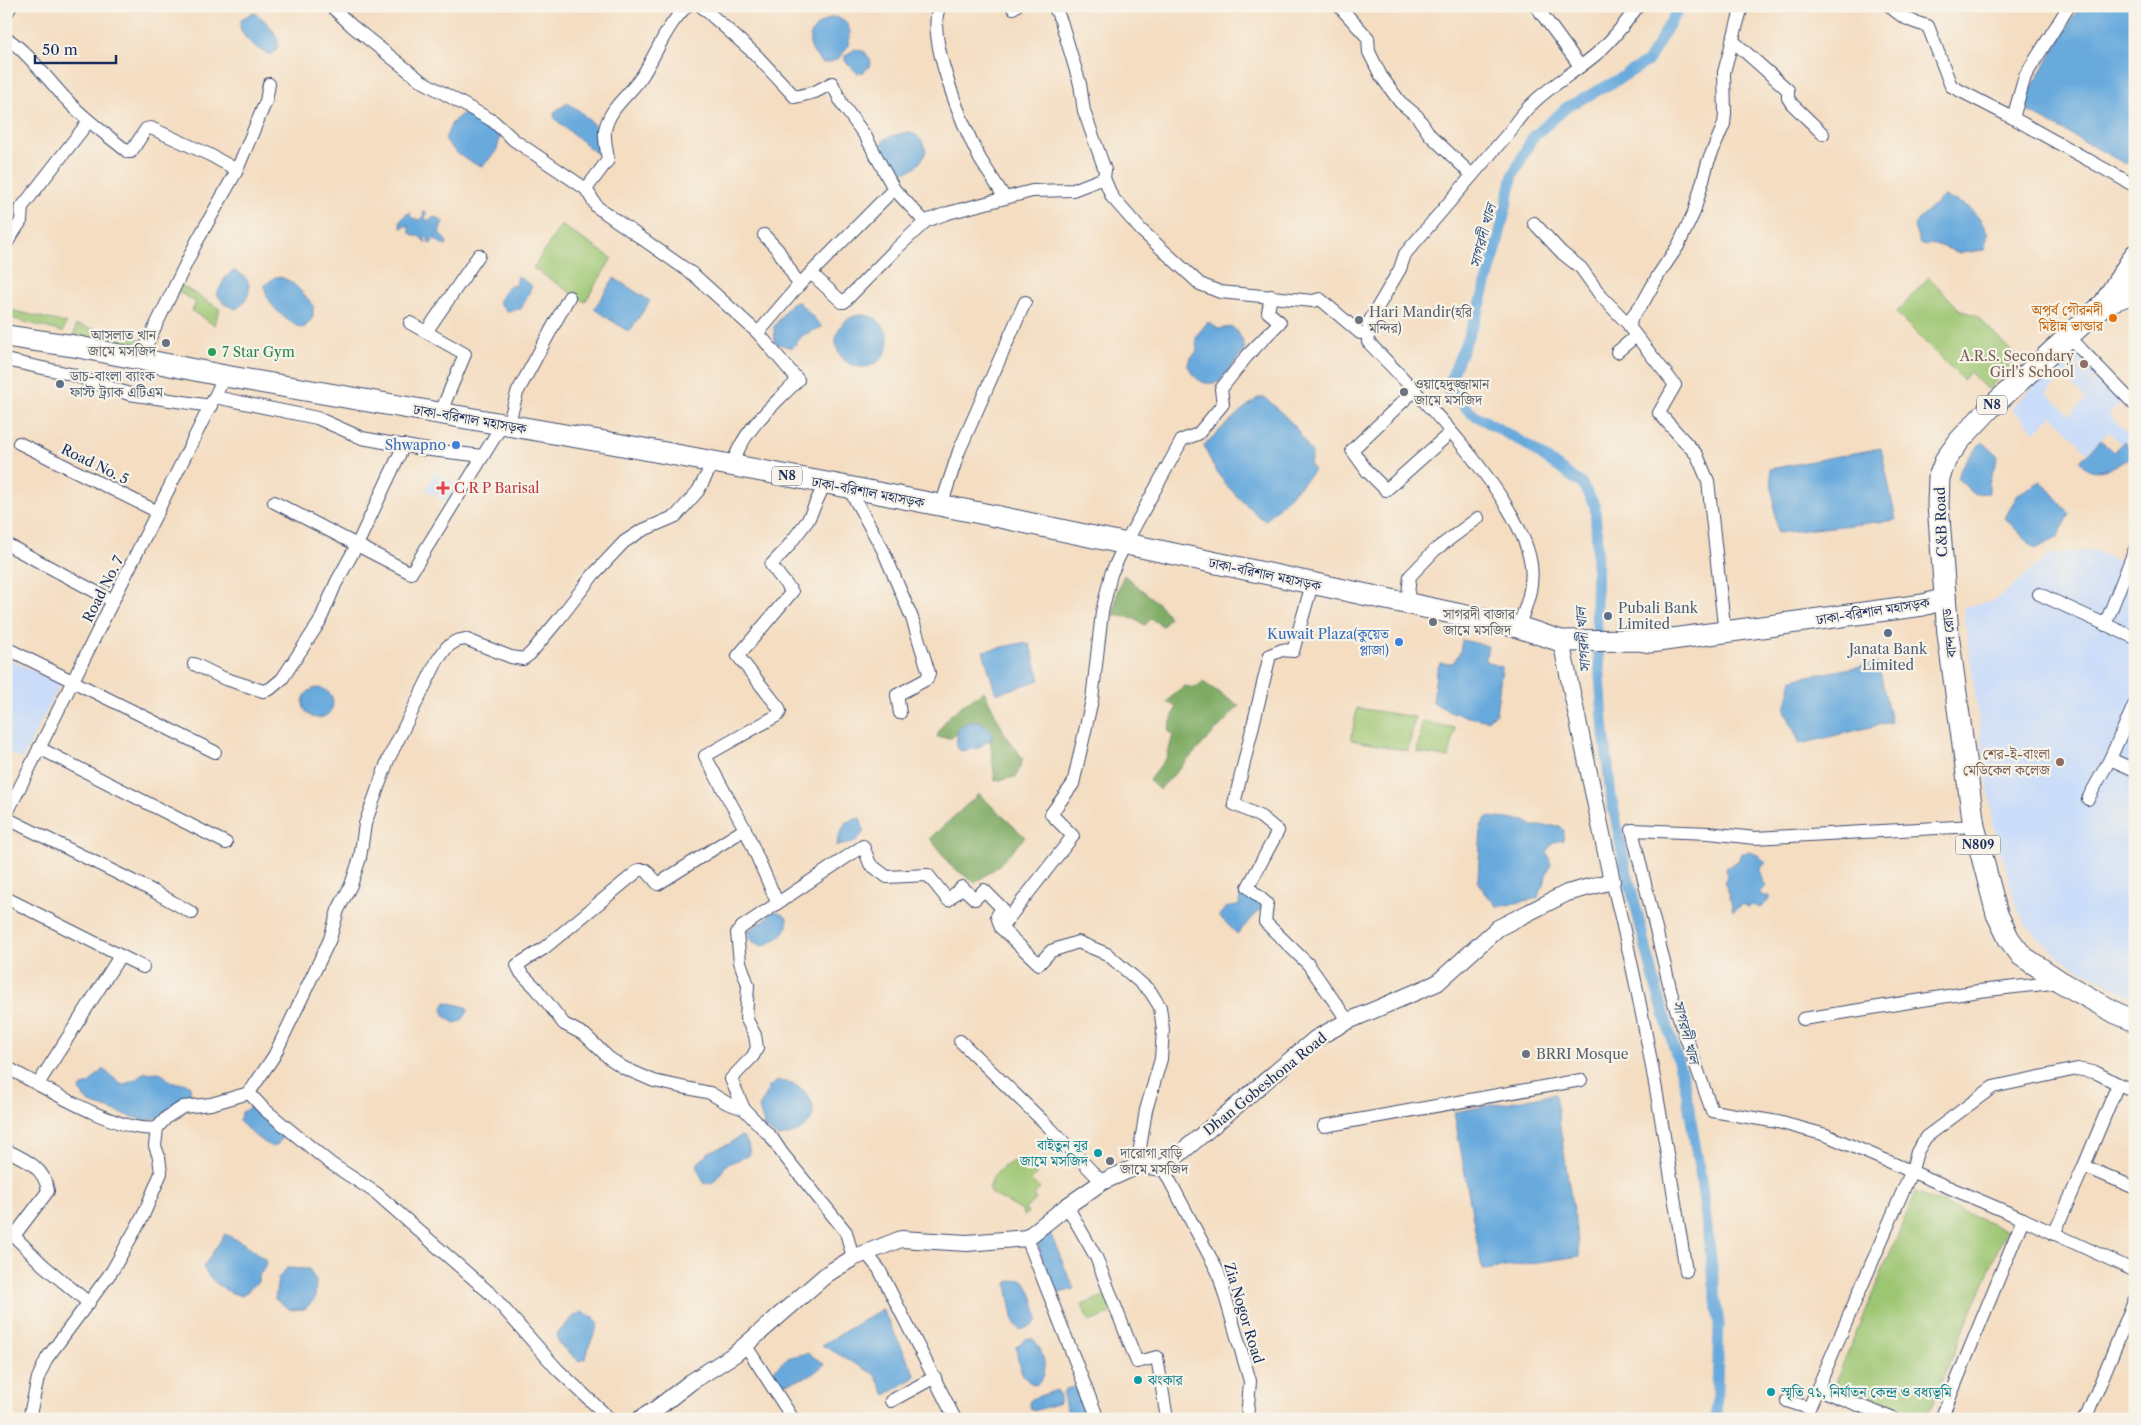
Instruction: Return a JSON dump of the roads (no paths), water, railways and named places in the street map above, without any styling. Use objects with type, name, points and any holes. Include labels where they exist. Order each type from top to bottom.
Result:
[{"type":"highway","name":"C&B Road","points":[[1946,596],[1938,505],[1939,477],[1946,459],[1990,408],[2104,304],[2135,254]]},
{"type":"highway","name":"ঢাকা-বরিশাল মহাসড়ক","points":[[7,335],[140,358],[225,376],[848,487],[1407,604],[1518,628],[1561,641]]},
{"type":"highway","name":"ঢাকা-বরিশাল মহাসড়ক","points":[[1638,640],[1650,634],[1923,597],[1946,596]]},
{"type":"highway","name":"ঢাকা-বরিশাল মহাসড়ক","points":[[1638,640],[1650,642],[1923,605],[1941,600],[1946,596]]},
{"type":"highway","name":"বান্দ রোড","points":[[1946,596],[1948,634],[1974,826],[1997,914],[2010,939],[2022,956],[2060,982],[2116,1013],[2135,1021]]},
{"type":"highway","name":"বান্দ রোড","points":[[1946,596],[1963,682],[1983,826],[2007,914],[2015,931],[2039,954],[2084,985],[2135,1009]]},
{"type":"highway","points":[[1561,641],[1598,642],[1623,648],[1638,640]]},
{"type":"main road","points":[[2104,304],[2135,293]]},
{"type":"street","points":[[6,14],[10,6]]},
{"type":"street","points":[[29,1419],[38,1378],[47,1358],[89,1303],[126,1248],[143,1216],[161,1173],[155,1146],[157,1128],[167,1117],[183,1107],[211,1104],[249,1093],[274,1056],[330,939],[338,910],[351,885],[360,858],[365,824],[388,760],[421,690],[446,647],[456,641],[465,639],[523,659],[530,654],[592,575],[619,547],[641,531],[676,516],[737,450],[746,434],[798,380],[758,333],[694,276],[597,207],[586,189],[514,140],[493,121],[420,80],[364,36],[331,6]]},
{"type":"street","points":[[586,189],[608,160],[605,131],[612,110],[643,75],[655,50],[675,18],[687,6]]},
{"type":"street","points":[[701,6],[754,54],[795,97],[814,92],[832,83],[842,104],[866,137],[894,189],[925,222]]},
{"type":"street","points":[[940,6],[936,14],[940,58],[959,112],[980,158],[1005,198]]},
{"type":"street","points":[[1054,6],[1061,22],[1080,84],[1084,111],[1105,170],[1104,178],[1112,197],[1141,230],[1200,284],[1220,292],[1313,301],[1320,299],[1360,333],[1368,333]]},
{"type":"street","points":[[1339,6],[1368,38],[1369,52],[1381,76],[1400,102],[1417,116],[1430,135],[1472,175]]},
{"type":"street","points":[[1536,6],[1580,66]]},
{"type":"street","points":[[1518,628],[1532,584],[1531,563],[1519,528],[1497,493],[1450,432],[1415,390],[1368,342],[1369,322],[1400,269],[1405,254],[1511,130],[1529,106],[1596,55],[1638,6]]},
{"type":"street","points":[[1618,352],[1633,331],[1631,318],[1644,301],[1678,246],[1694,212],[1708,162],[1724,124],[1724,72],[1742,6]]},
{"type":"street","points":[[1890,6],[1910,20],[1928,26],[1951,86],[2135,186]]},
{"type":"street","points":[[2013,118],[2025,76],[2069,6]]},
{"type":"street","points":[[6,38],[18,45],[67,101],[89,121],[130,152],[146,128],[149,128],[210,155],[237,170]]},
{"type":"street","points":[[1732,40],[1788,90],[1788,98],[1792,104],[1823,134]]},
{"type":"street","points":[[140,358],[196,243],[237,170],[266,101],[269,84]]},
{"type":"street","points":[[6,244],[21,221],[22,207],[89,121]]},
{"type":"street","points":[[811,273],[844,302],[925,222],[948,213],[1032,191],[1073,190],[1104,178]]},
{"type":"street","points":[[758,333],[799,285],[894,189]]},
{"type":"street","points":[[1534,223],[1562,253],[1581,268],[1601,296],[1633,331],[1674,384],[1659,413],[1697,455],[1708,481],[1724,624]]},
{"type":"street","points":[[764,235],[778,250],[799,285]]},
{"type":"street","points":[[426,332],[479,255]]},
{"type":"street","points":[[274,502],[411,573],[505,425],[518,393],[569,296]]},
{"type":"street","points":[[1001,928],[1073,836],[1051,814],[1073,784],[1092,700],[1102,612],[1111,574],[1125,544],[1182,440],[1198,434],[1223,404],[1221,389],[1246,356],[1280,322],[1268,312],[1271,296]]},
{"type":"street","points":[[941,506],[960,451],[1025,302]]},
{"type":"street","points":[[410,323],[465,354],[440,414]]},
{"type":"street","points":[[2069,337],[2135,405]]},
{"type":"street","points":[[6,360],[70,374],[129,394],[213,401],[317,418],[362,438],[422,450],[484,456]]},
{"type":"street","name":"Road No. 7","points":[[6,816],[225,376]]},
{"type":"street","points":[[1415,390],[1352,450],[1367,471],[1386,490],[1450,432]]},
{"type":"street","name":"Road No. 5","points":[[19,444],[158,512]]},
{"type":"street","points":[[194,664],[223,678],[263,691],[270,689],[282,679],[320,623],[336,583],[357,545],[404,445]]},
{"type":"street","points":[[777,902],[745,829],[705,756],[778,715],[780,712],[779,708],[738,656],[792,592],[771,565],[808,520],[825,483]]},
{"type":"street","points":[[848,487],[883,550],[912,618],[929,672],[927,679],[897,694],[900,713]]},
{"type":"street","points":[[1407,604],[1410,576],[1435,550],[1478,518]]},
{"type":"street","points":[[6,544],[113,601]]},
{"type":"street","points":[[2105,624],[2135,549]]},
{"type":"street","points":[[1312,584],[1293,651],[1282,650],[1270,655],[1234,804],[1261,817],[1278,831],[1248,887],[1267,904],[1265,922],[1308,964],[1348,1021]]},
{"type":"street","points":[[2038,594],[2135,638]]},
{"type":"street","points":[[1561,641],[1612,881],[1630,953],[1655,1079],[1686,1271]]},
{"type":"street","points":[[6,648],[215,752]]},
{"type":"street","points":[[2088,799],[2110,759],[2135,703]]},
{"type":"street","points":[[39,748],[226,843]]},
{"type":"street","points":[[2110,759],[2135,770]]},
{"type":"street","points":[[6,816],[155,892],[192,913]]},
{"type":"street","points":[[1974,826],[1755,838],[1709,833],[1632,830],[1673,1000],[1712,1111],[1778,1122],[1826,1134],[2023,1219],[2135,1271]]},
{"type":"street","points":[[744,1109],[727,1103],[710,1093],[654,1082],[624,1068],[609,1058],[585,1035],[564,1024],[521,973],[517,965],[543,949],[639,870],[646,870],[658,884],[745,829]]},
{"type":"street","points":[[955,1419],[879,1268],[859,1256],[846,1232],[772,1138],[744,1109],[731,1079],[753,1056],[757,1048],[755,1035],[746,1018],[748,985],[740,962],[737,933],[742,927],[777,902],[863,846],[870,864],[887,877],[928,876],[948,900],[962,887],[976,899],[984,890],[1002,908],[997,916],[1001,928],[1039,964],[1051,950],[1078,942],[1106,954],[1150,992],[1160,1007],[1163,1030],[1161,1059],[1146,1110],[1137,1167]]},
{"type":"street","name":"Dhan Gobeshona Road","points":[[1163,1168],[1315,1039],[1348,1021],[1437,982],[1498,928],[1567,893],[1612,881]]},
{"type":"street","points":[[6,898],[143,967]]},
{"type":"street","points":[[38,1084],[120,956]]},
{"type":"street","points":[[1803,1019],[1933,998],[2060,982]]},
{"type":"street","points":[[960,1041],[1009,1091],[1051,1129],[1102,1182]]},
{"type":"street","points":[[6,1068],[77,1104],[123,1123],[146,1130],[157,1128]]},
{"type":"street","points":[[1787,1401],[1809,1408],[1912,1170],[1917,1152],[1926,1137],[1993,1087],[2077,1069],[2097,1073],[2135,1091]]},
{"type":"street","points":[[1324,1126],[1581,1080]]},
{"type":"street","points":[[2054,1234],[2118,1084]]},
{"type":"street","points":[[249,1093],[264,1109],[330,1162],[376,1193],[492,1295],[558,1369],[610,1419]]},
{"type":"street","points":[[6,1150],[34,1164],[47,1182],[48,1191],[10,1238],[89,1303]]},
{"type":"street","points":[[2084,1166],[2135,1188]]},
{"type":"street","points":[[640,1419],[659,1414],[691,1382],[746,1346],[827,1274],[859,1256],[901,1239],[967,1243],[1027,1238],[1067,1206],[1102,1182],[1137,1167],[1163,1168]]},
{"type":"street","name":"Zia Nogor Road","points":[[1163,1168],[1218,1272],[1250,1381],[1248,1419]]},
{"type":"street","points":[[1067,1206],[1096,1257],[1137,1362],[1157,1357],[1167,1419]]},
{"type":"street","points":[[1941,1419],[2023,1219]]},
{"type":"street","points":[[1027,1238],[1098,1419]]},
{"type":"street","points":[[2084,1419],[2135,1299]]},
{"type":"street","points":[[746,1346],[793,1419]]},
{"type":"street","points":[[891,1401],[935,1377]]},
{"type":"street","points":[[1817,1389],[1894,1419]]},
{"type":"water","points":[[2080,6],[2135,6],[2135,148],[2126,164],[2029,112],[2025,99]]},
{"type":"water","points":[[255,13],[270,26],[277,38],[276,50],[271,55],[249,41],[240,28],[241,22],[245,17]]},
{"type":"water","points":[[833,17],[842,20],[848,26],[850,33],[849,42],[839,57],[832,62],[823,63],[812,49],[810,37],[818,25]]},
{"type":"water","points":[[855,49],[865,52],[871,61],[869,67],[864,72],[857,73],[845,61],[845,56]]},
{"type":"water","points":[[568,103],[581,112],[600,131],[600,151],[597,154],[555,119],[554,112]]},
{"type":"water","points":[[463,113],[492,128],[500,137],[497,150],[483,166],[461,156],[445,139],[452,123]]},
{"type":"water","points":[[910,132],[924,144],[926,151],[923,157],[916,166],[907,171],[895,172],[889,170],[881,153],[882,142],[892,136]]},
{"type":"water","points":[[1943,197],[1959,202],[1976,214],[1988,235],[1984,250],[1960,253],[1938,245],[1920,244],[1914,227],[1920,218]]},
{"type":"water","points":[[424,212],[426,212],[425,221],[436,217],[443,222],[439,232],[448,244],[445,246],[436,240],[435,236],[431,244],[428,242],[429,238],[424,238],[426,243],[419,236],[410,233],[408,225],[401,228],[400,221],[406,214],[411,213],[410,217],[419,220],[422,219]]},
{"type":"water","points":[[233,271],[245,278],[249,288],[246,300],[236,309],[224,304],[217,294],[225,278]]},
{"type":"water","points":[[518,276],[532,286],[521,309],[507,311],[498,302],[507,287],[516,285]]},
{"type":"water","points":[[275,277],[286,279],[301,291],[313,305],[313,317],[305,327],[301,328],[289,321],[272,305],[265,285]]},
{"type":"water","points":[[614,278],[650,301],[629,332],[594,309]]},
{"type":"water","points":[[799,302],[822,327],[803,335],[792,348],[775,343],[774,327],[791,303]]},
{"type":"water","points":[[857,315],[867,315],[881,322],[888,336],[888,346],[881,360],[867,367],[857,367],[847,363],[840,356],[836,346],[836,336],[840,326],[847,319]]},
{"type":"water","points":[[1207,323],[1211,323],[1218,329],[1232,327],[1237,331],[1244,344],[1244,351],[1219,382],[1213,383],[1200,381],[1188,366],[1189,360],[1197,351],[1196,336]]},
{"type":"water","points":[[1258,398],[1266,398],[1294,425],[1312,454],[1310,465],[1314,471],[1265,521],[1229,488],[1215,468],[1204,445]]},
{"type":"water","points":[[2101,440],[2113,452],[2124,441],[2135,455],[2121,463],[2099,471],[2085,467],[2080,461]]},
{"type":"water","points":[[1983,442],[1998,456],[1989,483],[1989,493],[1974,494],[1957,478],[1965,461]]},
{"type":"water","points":[[1881,448],[1896,520],[1777,533],[1770,469]]},
{"type":"water","points":[[2041,481],[2070,514],[2057,538],[2035,549],[2005,518],[2018,494]]},
{"type":"water","points":[[1462,640],[1488,646],[1485,661],[1502,667],[1496,713],[1487,720],[1459,714],[1433,702],[1436,673],[1440,663],[1453,663],[1460,652]]},
{"type":"water","points":[[1022,643],[1030,645],[1040,680],[996,694],[983,651]]},
{"type":"water","points":[[1878,663],[1891,722],[1800,744],[1785,710],[1792,679]]},
{"type":"water","points":[[318,688],[329,692],[333,703],[329,714],[318,718],[307,714],[303,703],[307,692]]},
{"type":"water","points":[[979,721],[990,729],[992,738],[978,748],[961,751],[956,747],[958,730],[963,724]]},
{"type":"water","points":[[1487,817],[1526,821],[1532,826],[1560,826],[1564,830],[1563,840],[1553,842],[1547,851],[1551,865],[1538,898],[1498,907],[1485,894],[1478,880],[1481,826]]},
{"type":"water","points":[[860,818],[864,831],[856,842],[837,846],[838,837],[846,822]]},
{"type":"water","points":[[1749,852],[1758,855],[1766,863],[1760,869],[1766,886],[1760,893],[1763,896],[1770,896],[1768,901],[1760,908],[1752,905],[1748,907],[1743,904],[1733,911],[1724,881],[1727,878],[1726,868],[1738,861],[1741,853]]},
{"type":"water","points":[[1240,895],[1248,895],[1263,907],[1237,934],[1219,916],[1227,907],[1239,906]]},
{"type":"water","points":[[777,911],[787,918],[784,932],[764,946],[755,944],[749,938],[750,929],[763,922],[771,913]]},
{"type":"water","points":[[446,1002],[466,1007],[468,1011],[462,1021],[454,1023],[445,1016],[442,1010]]},
{"type":"water","points":[[102,1070],[122,1085],[137,1079],[143,1073],[160,1072],[172,1083],[186,1083],[190,1086],[191,1099],[188,1103],[160,1117],[145,1121],[90,1103],[84,1098],[80,1089],[82,1086],[89,1084]]},
{"type":"water","points":[[778,1081],[791,1084],[802,1090],[809,1098],[813,1107],[812,1117],[806,1126],[795,1133],[778,1137],[765,1128],[759,1108],[769,1087]]},
{"type":"water","points":[[1555,1094],[1580,1256],[1484,1270],[1481,1264],[1454,1112]]},
{"type":"water","points":[[253,1106],[279,1130],[282,1138],[277,1145],[272,1147],[256,1137],[239,1121],[242,1112]]},
{"type":"water","points":[[740,1136],[744,1137],[748,1144],[748,1156],[727,1164],[715,1181],[708,1184],[704,1183],[697,1168],[698,1163],[709,1152],[729,1144]]},
{"type":"water","points":[[1048,1228],[1074,1289],[1056,1294],[1035,1238]]},
{"type":"water","points":[[225,1234],[243,1243],[267,1261],[258,1276],[258,1282],[242,1296],[219,1286],[203,1267]]},
{"type":"water","points":[[287,1268],[309,1269],[316,1281],[315,1299],[305,1309],[291,1310],[275,1299],[278,1279]]},
{"type":"water","points":[[1021,1279],[1027,1285],[1035,1303],[1038,1320],[1032,1326],[1020,1330],[1014,1322],[1007,1285],[1008,1282]]},
{"type":"water","points":[[882,1309],[916,1376],[886,1395],[874,1374],[822,1345]]},
{"type":"water","points":[[582,1312],[592,1316],[599,1323],[586,1358],[579,1361],[559,1344],[556,1335],[574,1316]]},
{"type":"water","points":[[1027,1338],[1033,1339],[1037,1343],[1043,1356],[1043,1376],[1035,1385],[1026,1379],[1023,1374],[1016,1347]]},
{"type":"water","points":[[807,1353],[825,1364],[810,1376],[777,1386],[771,1373],[787,1358]]},
{"type":"water","points":[[1076,1387],[1082,1389],[1089,1419],[1071,1419],[1065,1405],[1063,1393],[1066,1389]]},
{"type":"water","points":[[1057,1390],[1060,1396],[1059,1403],[1037,1410],[1031,1409],[1029,1403],[1031,1399]]},
{"type":"waterway","name":"সাগরদী খাল","points":[[1680,6],[1648,61],[1567,107],[1532,138],[1513,175],[1496,250],[1478,312],[1452,376],[1449,391],[1471,413],[1527,445],[1582,484],[1595,506],[1597,544],[1596,612],[1603,721],[1611,796],[1624,861],[1656,987],[1685,1085],[1701,1179],[1719,1324],[1716,1419]]},
{"type":"place","name":"অপূর্ব গৌরনদী মিষ্টান্ন ভান্ডার","points":[[2113,318]]},
{"type":"place","name":"Hari Mandir(হরি মন্দির)","points":[[1359,320]]},
{"type":"place","name":"আসলাত খান জামে মসজিদ","points":[[166,343]]},
{"type":"place","name":"7 Star Gym","points":[[212,352]]},
{"type":"place","name":"A.R.S. Secondary Girl's School","points":[[2084,364]]},
{"type":"place","name":"ডাচ-বাংলা ব্যাংক ফাস্ট ট্র্যাক এটিএম","points":[[60,384]]},
{"type":"place","name":"ওয়াহেদুজ্জামান জামে মসজিদ","points":[[1404,392]]},
{"type":"place","name":"Shwapno","points":[[456,445]]},
{"type":"place","name":"C R P Barisal","points":[[443,488]]},
{"type":"place","name":"Pubali Bank Limited","points":[[1608,616]]},
{"type":"place","name":"সাগরদী বাজার জামে মসজিদ","points":[[1433,622]]},
{"type":"place","name":"Janata Bank Limited","points":[[1888,633]]},
{"type":"place","name":"Kuwait Plaza(কুয়েত প্লাজা)","points":[[1399,642]]},
{"type":"place","name":"শের-ই-বাংলা মেডিকেল কলেজ","points":[[2060,762]]},
{"type":"place","name":"BRRI Mosque","points":[[1526,1054]]},
{"type":"place","name":"বাইতুন নূর জামে মসজিদ","points":[[1098,1153]]},
{"type":"place","name":"দারোগা বাড়ি জামে মসজিদ","points":[[1110,1161]]},
{"type":"place","name":"ঝংকার","points":[[1138,1380]]},
{"type":"place","name":"স্মৃতি ৭১, নির্যাতন কেন্দ্র ও বধ্যভূমি","points":[[1771,1392]]}]
